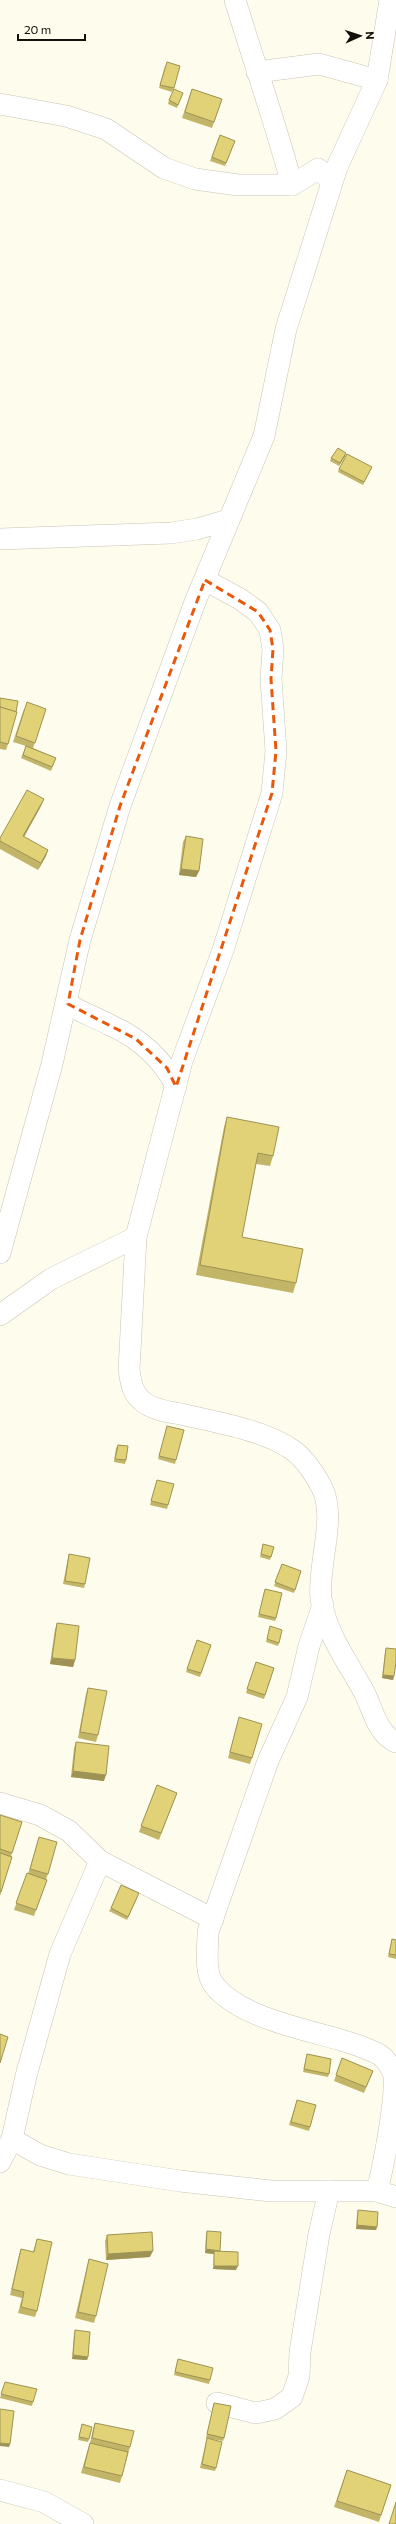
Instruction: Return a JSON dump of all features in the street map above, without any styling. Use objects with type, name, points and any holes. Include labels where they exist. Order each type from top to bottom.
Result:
[{"type":"street","points":[[235,0],[257,72],[271,109],[292,185]]},
{"type":"street","points":[[0,1254],[68,1004],[80,940],[120,806],[139,750],[228,520],[264,436],[286,329],[332,182],[337,167],[390,52],[390,0]]},
{"type":"street","points":[[257,72],[320,64],[377,80]]},
{"type":"street","points":[[0,104],[59,114],[106,129],[164,168],[195,179],[238,185],[292,185],[318,170],[332,182]]},
{"type":"street","points":[[0,538],[171,533],[198,529],[228,520]]},
{"type":"street","points":[[205,580],[240,599],[258,612],[270,630],[273,649],[271,679],[276,751],[272,793],[222,950],[182,1061],[136,1237],[129,1370],[132,1387],[142,1402],[152,1406],[233,1426],[275,1440],[301,1457],[321,1486],[327,1502],[321,1568],[323,1605],[328,1626],[344,1659],[365,1693],[374,1715],[387,1737],[396,1742]]},
{"type":"street","points":[[68,1004],[82,1013],[113,1026],[136,1039],[168,1068],[176,1087]]},
{"type":"street","points":[[0,1315],[51,1280],[136,1237]]},
{"type":"street","points":[[12,2139],[40,2155],[69,2164],[118,2172],[233,2188],[271,2191],[329,2191],[387,2194],[396,2099],[396,2083],[393,2074],[381,2056],[363,2047],[264,2017],[234,2002],[214,1985],[207,1959],[208,1932],[268,1761],[297,1697],[309,1646],[323,1605]]},
{"type":"street","points":[[0,1803],[46,1818],[69,1831],[100,1861],[213,1919]]},
{"type":"street","points":[[0,2162],[12,2139],[26,2076],[60,1954],[100,1861]]},
{"type":"street","points":[[217,2404],[256,2413],[276,2409],[292,2397],[299,2376],[300,2352],[319,2234],[329,2191]]},
{"type":"street","points":[[0,2490],[44,2502],[83,2524]]},
{"type":"highlighted area","points":[[205,580],[258,612],[270,630],[273,649],[271,679],[276,751],[272,793],[176,1087],[167,1068],[136,1039],[68,1004],[80,940],[120,806]]},
{"type":"building","points":[[167,62],[180,66],[174,88],[160,85]]},
{"type":"building","points":[[174,89],[183,93],[178,105],[169,100]]},
{"type":"building","points":[[192,89],[222,99],[214,122],[185,112]]},
{"type":"building","points":[[220,135],[235,141],[226,163],[212,157]]},
{"type":"building","points":[[338,448],[346,453],[340,463],[331,458]]},
{"type":"building","points":[[347,454],[372,467],[364,482],[339,469]]},
{"type":"building","points":[[0,698],[18,701],[16,712],[0,707]]},
{"type":"building","points":[[27,702],[46,709],[35,743],[16,736]]},
{"type":"building","points":[[0,707],[17,712],[8,744],[0,742]]},
{"type":"building","points":[[26,746],[56,758],[52,767],[23,755]]},
{"type":"building","points":[[27,790],[44,799],[23,836],[48,850],[41,863],[0,841],[0,838]]},
{"type":"building","points":[[186,836],[203,839],[199,871],[181,869]]},
{"type":"building","points":[[227,1117],[279,1127],[273,1156],[258,1153],[242,1237],[303,1249],[296,1283],[200,1265]]},
{"type":"building","points":[[167,1426],[184,1430],[176,1460],[159,1456]]},
{"type":"building","points":[[118,1445],[128,1446],[126,1460],[115,1459]]},
{"type":"building","points":[[157,1480],[174,1484],[168,1505],[151,1501]]},
{"type":"building","points":[[263,1544],[274,1547],[271,1557],[261,1554]]},
{"type":"building","points":[[69,1554],[90,1558],[85,1584],[65,1581]]},
{"type":"building","points":[[282,1564],[301,1571],[295,1590],[275,1582]]},
{"type":"building","points":[[265,1589],[282,1593],[276,1618],[259,1614]]},
{"type":"building","points":[[57,1623],[79,1626],[75,1660],[52,1658]]},
{"type":"building","points":[[270,1626],[282,1630],[279,1643],[267,1639]]},
{"type":"building","points":[[197,1640],[211,1645],[201,1673],[187,1669]]},
{"type":"building","points":[[386,1648],[396,1649],[394,1676],[383,1675]]},
{"type":"building","points":[[256,1662],[274,1668],[265,1695],[247,1689]]},
{"type":"building","points":[[88,1688],[107,1691],[98,1735],[80,1732]]},
{"type":"building","points":[[239,1717],[262,1724],[252,1758],[230,1752]]},
{"type":"building","points":[[76,1742],[109,1746],[106,1775],[73,1771]]},
{"type":"building","points":[[157,1785],[177,1793],[161,1833],[141,1826]]},
{"type":"building","points":[[0,1815],[22,1822],[12,1853],[0,1849]]},
{"type":"building","points":[[39,1837],[57,1842],[48,1874],[30,1869]]},
{"type":"building","points":[[0,1853],[12,1857],[1,1892],[0,1892]]},
{"type":"building","points":[[27,1873],[47,1880],[36,1910],[16,1903]]},
{"type":"building","points":[[121,1885],[139,1893],[128,1917],[111,1908]]},
{"type":"building","points":[[392,1939],[396,1940],[396,1955],[389,1954]]},
{"type":"building","points":[[0,2034],[8,2037],[0,2063]]},
{"type":"building","points":[[307,2054],[331,2059],[329,2074],[304,2069]]},
{"type":"building","points":[[342,2058],[373,2071],[366,2087],[336,2075]]},
{"type":"building","points":[[297,2100],[316,2105],[310,2127],[291,2122]]},
{"type":"building","points":[[358,2210],[378,2212],[377,2227],[357,2225]]},
{"type":"building","points":[[207,2231],[221,2232],[220,2251],[206,2249]]},
{"type":"building","points":[[152,2232],[153,2251],[108,2254],[107,2235]]},
{"type":"building","points":[[37,2239],[52,2242],[37,2311],[21,2307],[24,2292],[12,2289],[21,2249],[34,2252]]},
{"type":"building","points":[[214,2251],[238,2252],[238,2266],[214,2266]]},
{"type":"building","points":[[89,2259],[108,2264],[96,2316],[78,2312]]},
{"type":"building","points":[[75,2330],[90,2332],[88,2357],[73,2355]]},
{"type":"building","points":[[178,2359],[213,2368],[210,2380],[175,2372]]},
{"type":"building","points":[[5,2382],[37,2389],[33,2402],[1,2394]]},
{"type":"building","points":[[214,2403],[231,2406],[224,2438],[207,2434]]},
{"type":"building","points":[[0,2409],[14,2411],[10,2444],[0,2443]]},
{"type":"building","points":[[95,2423],[134,2431],[130,2447],[92,2438]]},
{"type":"building","points":[[82,2424],[92,2427],[89,2439],[79,2437]]},
{"type":"building","points":[[207,2438],[222,2442],[216,2468],[202,2464]]},
{"type":"building","points":[[90,2443],[128,2452],[122,2476],[84,2467]]},
{"type":"building","points":[[347,2470],[391,2485],[381,2515],[337,2501]]},
{"type":"building","points":[[396,2502],[396,2524],[389,2524]]}]
